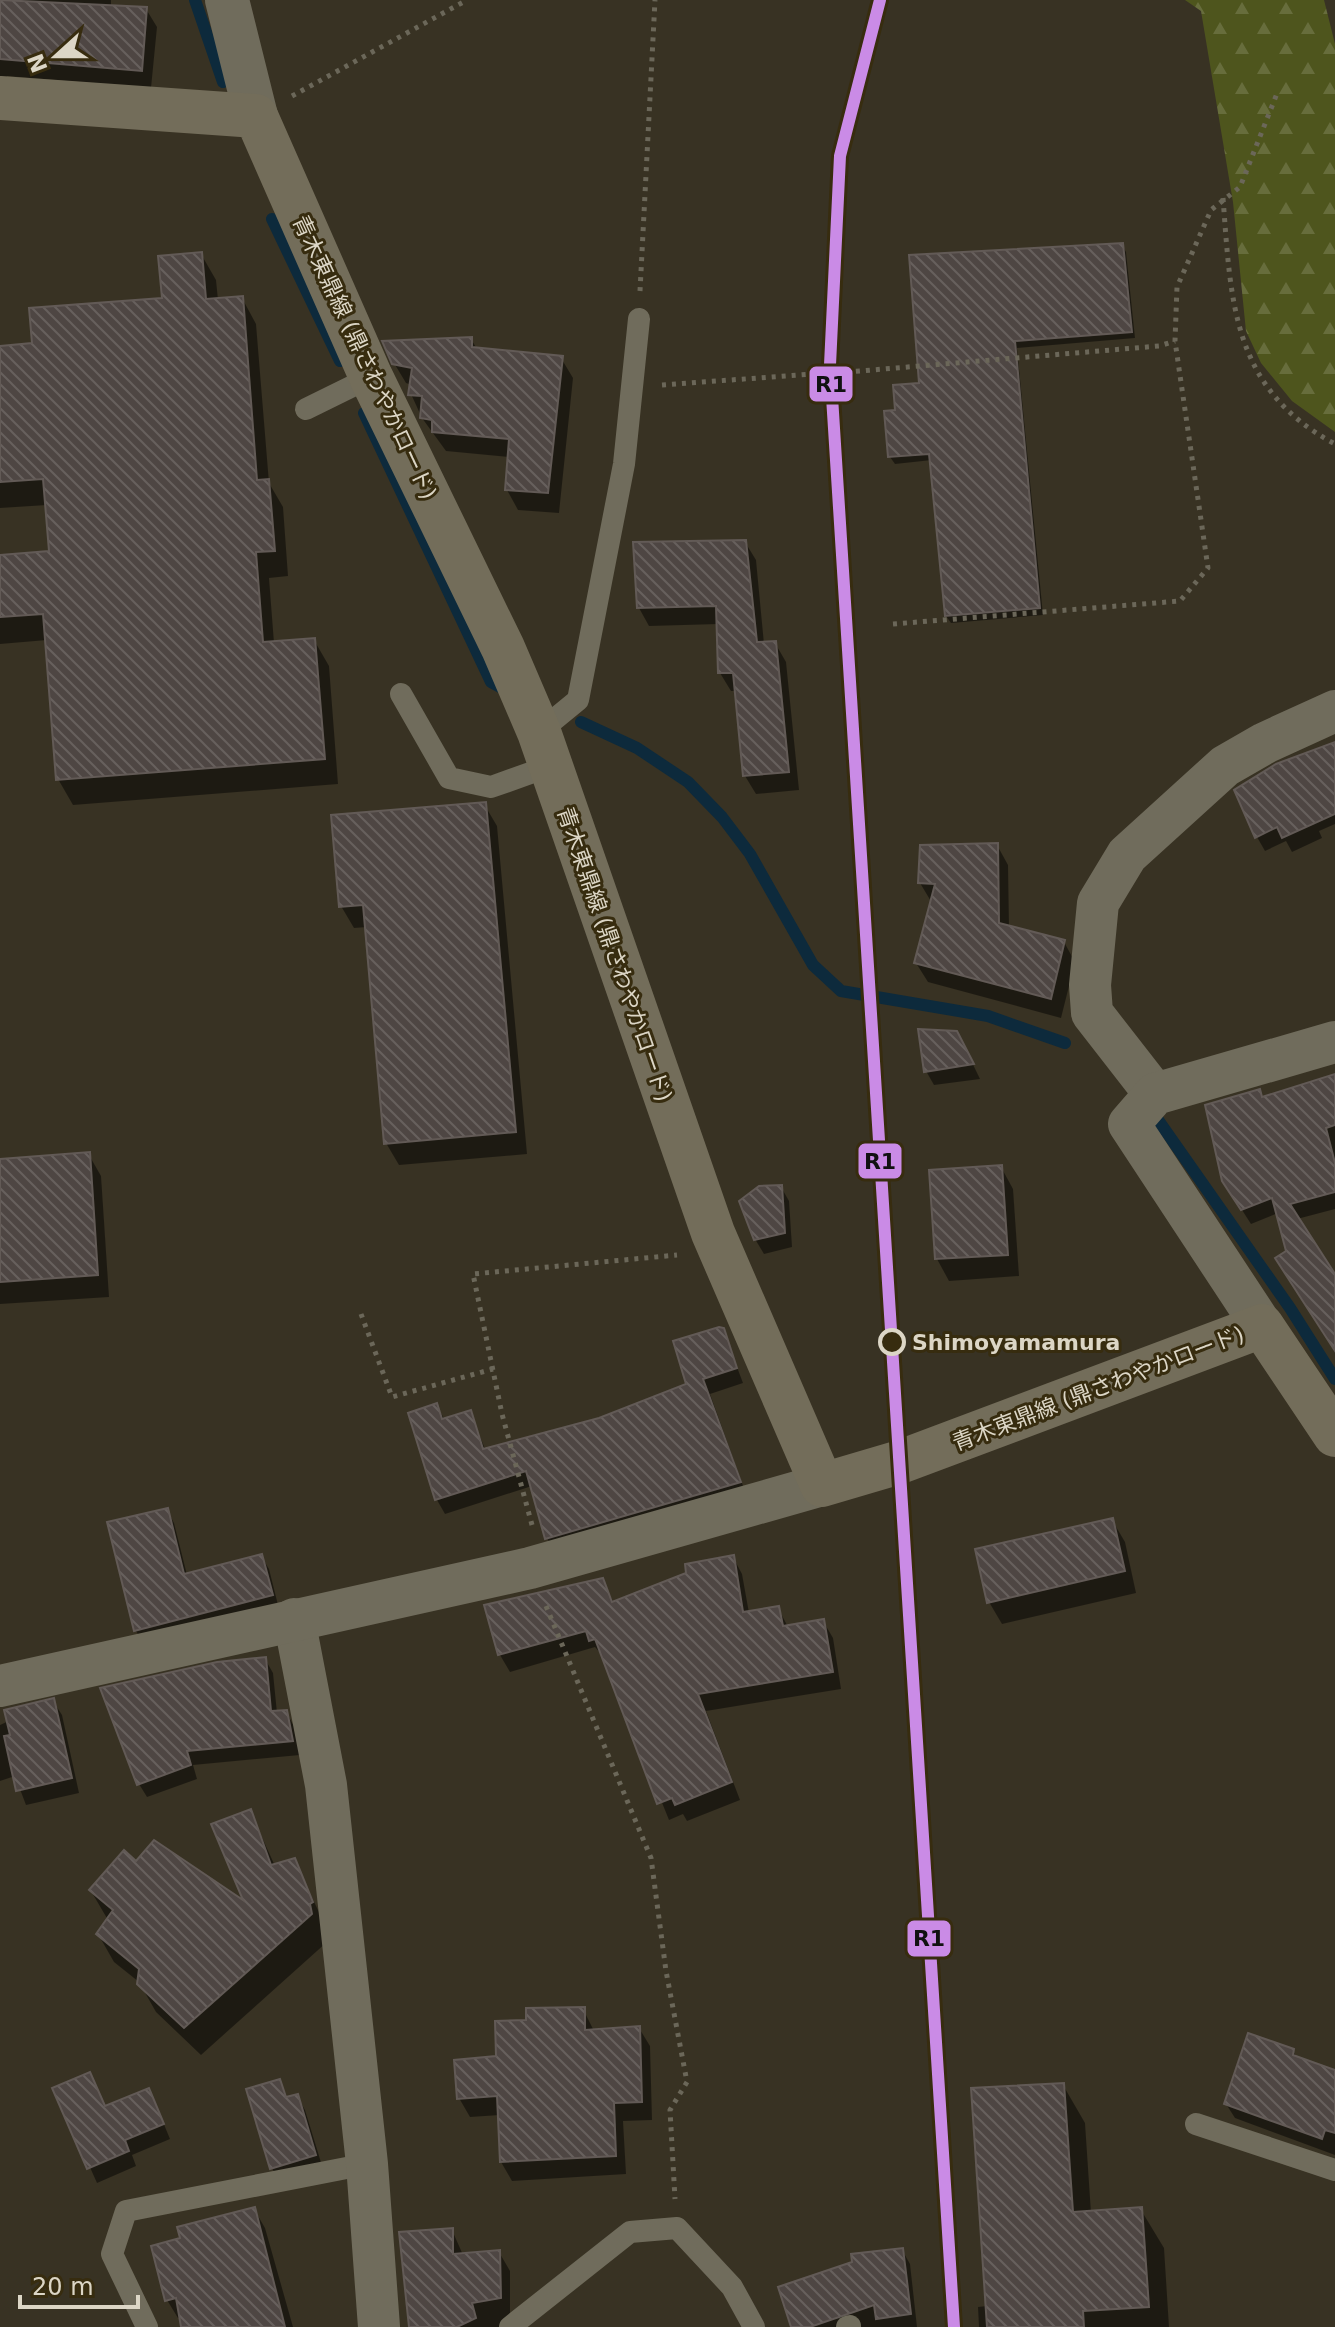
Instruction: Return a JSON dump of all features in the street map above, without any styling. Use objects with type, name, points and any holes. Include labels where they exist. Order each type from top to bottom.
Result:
[{"type":"main road","points":[[0,98],[256,116]]},
{"type":"main road","name":"青木東鼎線 (鼎さわやかロード)","points":[[256,116],[371,377],[503,648],[544,749],[713,1233],[822,1485],[900,1462],[1262,1326],[1335,1435]]},
{"type":"street","points":[[227,0],[256,116]]},
{"type":"street","points":[[1155,1094],[1092,1013],[1090,985],[1098,903],[1127,855],[1225,766],[1335,711]]},
{"type":"street","points":[[1262,1326],[1129,1124],[1155,1094],[1335,1042]]},
{"type":"street","points":[[0,1686],[536,1566],[822,1485]]},
{"type":"street","points":[[294,1619],[326,1785],[367,2164],[379,2327]]},
{"type":"lane","points":[[401,694],[449,778],[491,787],[544,749],[578,700],[624,464],[639,319]]},
{"type":"lane","points":[[306,409],[371,377]]},
{"type":"lane","points":[[1196,2124],[1335,2170]]},
{"type":"lane","points":[[147,2327],[112,2254],[126,2211],[367,2164]]},
{"type":"lane","points":[[510,2327],[630,2232],[677,2228],[732,2287],[754,2327]]},
{"type":"path","points":[[256,116],[467,0]]},
{"type":"path","points":[[639,319],[655,0]]},
{"type":"path","points":[[893,624],[1180,601],[1208,568],[1175,341],[1177,287],[1211,210],[1223,197],[1240,187],[1278,91]]},
{"type":"path","points":[[1223,197],[1229,277],[1240,339],[1259,379],[1314,432],[1335,444]]},
{"type":"path","points":[[836,373],[1159,346],[1175,341]]},
{"type":"path","points":[[633,387],[826,373]]},
{"type":"path","points":[[677,2228],[670,2110],[687,2082],[666,1971],[651,1858],[536,1566],[473,1274],[685,1254],[713,1233]]},
{"type":"path","points":[[361,1314],[392,1397],[493,1369]]},
{"type":"green space","points":[[1185,0],[1324,0],[1335,44],[1335,432],[1292,401],[1261,363],[1246,331],[1233,202],[1201,11]]},
{"type":"building","points":[[0,0],[147,7],[142,71],[0,59]]},
{"type":"building","points":[[1123,243],[1132,332],[1015,341],[1040,608],[945,616],[929,454],[888,457],[884,411],[895,410],[893,385],[919,383],[909,255]]},
{"type":"building","points":[[202,252],[206,299],[243,296],[257,480],[269,479],[275,551],[256,552],[263,642],[315,638],[325,759],[56,780],[43,614],[0,617],[0,555],[49,551],[43,479],[0,482],[0,346],[32,343],[29,308],[162,298],[158,256]]},
{"type":"building","points":[[472,337],[472,347],[563,356],[548,493],[505,490],[509,439],[432,432],[432,420],[420,418],[422,396],[408,395],[412,368],[392,364],[382,341]]},
{"type":"building","points":[[746,540],[757,642],[776,641],[789,772],[743,776],[733,673],[718,673],[716,606],[637,608],[633,542]]},
{"type":"building","points":[[1335,742],[1335,814],[1282,838],[1277,827],[1255,838],[1234,790],[1276,764]]},
{"type":"building","points":[[486,802],[516,1132],[384,1144],[363,905],[339,907],[331,815]]},
{"type":"building","points":[[998,843],[999,923],[1065,940],[1051,999],[914,963],[935,884],[918,883],[920,845]]},
{"type":"building","points":[[918,1029],[957,1031],[974,1064],[924,1072]]},
{"type":"building","points":[[1335,1074],[1335,1125],[1326,1128],[1335,1163],[1335,1192],[1290,1204],[1335,1274],[1335,1351],[1275,1258],[1286,1251],[1272,1198],[1241,1210],[1222,1181],[1205,1105],[1260,1089],[1262,1097]]},
{"type":"building","points":[[90,1152],[98,1275],[0,1282],[0,1159]]},
{"type":"building","points":[[1002,1165],[1008,1255],[935,1259],[929,1170]]},
{"type":"building","points":[[782,1185],[785,1233],[754,1240],[739,1201],[759,1186]]},
{"type":"building","points":[[724,1328],[737,1368],[703,1379],[741,1482],[545,1539],[526,1471],[435,1500],[408,1413],[437,1403],[442,1419],[471,1410],[483,1449],[599,1418],[686,1384],[673,1341]]},
{"type":"building","points":[[168,1508],[184,1574],[262,1554],[273,1595],[134,1631],[107,1522]]},
{"type":"building","points":[[1113,1518],[1125,1571],[987,1603],[975,1549]]},
{"type":"building","points":[[734,1555],[743,1612],[779,1606],[783,1626],[824,1619],[833,1672],[698,1694],[732,1782],[675,1805],[672,1798],[657,1804],[595,1639],[589,1641],[586,1631],[498,1655],[484,1605],[603,1578],[612,1602],[686,1573],[685,1564]]},
{"type":"building","points":[[266,1657],[271,1711],[287,1710],[293,1741],[187,1751],[191,1765],[137,1785],[100,1688],[217,1662]]},
{"type":"building","points":[[54,1698],[72,1778],[16,1791],[4,1736],[10,1735],[4,1710]]},
{"type":"building","points":[[251,1809],[271,1865],[295,1858],[313,1902],[310,1904],[312,1914],[184,2028],[137,1984],[139,1969],[96,1934],[113,1910],[89,1890],[124,1850],[136,1861],[154,1840],[243,1900],[211,1824]]},
{"type":"building","points":[[585,2007],[585,2030],[640,2026],[642,2102],[614,2103],[616,2156],[500,2162],[497,2096],[457,2099],[454,2060],[496,2056],[495,2021],[526,2020],[526,2008]]},
{"type":"building","points":[[1248,2033],[1294,2049],[1293,2055],[1335,2070],[1335,2133],[1325,2130],[1322,2139],[1224,2104]]},
{"type":"building","points":[[90,2072],[105,2106],[149,2088],[164,2124],[125,2140],[129,2151],[87,2169],[52,2088]]},
{"type":"building","points":[[280,2079],[286,2097],[298,2094],[316,2155],[270,2169],[246,2089]]},
{"type":"building","points":[[1064,2083],[1073,2212],[1142,2207],[1149,2307],[1083,2311],[1084,2327],[987,2327],[971,2088]]},
{"type":"building","points":[[255,2207],[285,2327],[181,2327],[176,2298],[165,2301],[151,2246],[180,2238],[177,2227]]},
{"type":"building","points":[[453,2228],[453,2254],[500,2250],[501,2298],[472,2303],[476,2318],[457,2327],[409,2327],[399,2232]]},
{"type":"building","points":[[903,2248],[911,2314],[876,2319],[874,2305],[810,2327],[791,2327],[778,2287],[852,2262],[851,2254]]},
{"type":"waterway","points":[[195,0],[223,82]]},
{"type":"waterway","points":[[272,219],[340,361]]},
{"type":"waterway","points":[[364,413],[491,682],[502,688]]},
{"type":"waterway","points":[[581,722],[637,748],[688,782],[722,817],[750,854],[813,965],[841,991],[988,1016],[1065,1043]]},
{"type":"waterway","points":[[1158,1120],[1290,1308],[1335,1379]]},
{"type":"transit line","name":"R1","points":[[880,0],[840,156],[830,365],[954,2327]]},
{"type":"place","name":"Shimoyamamura","points":[[892,1342]]}]
